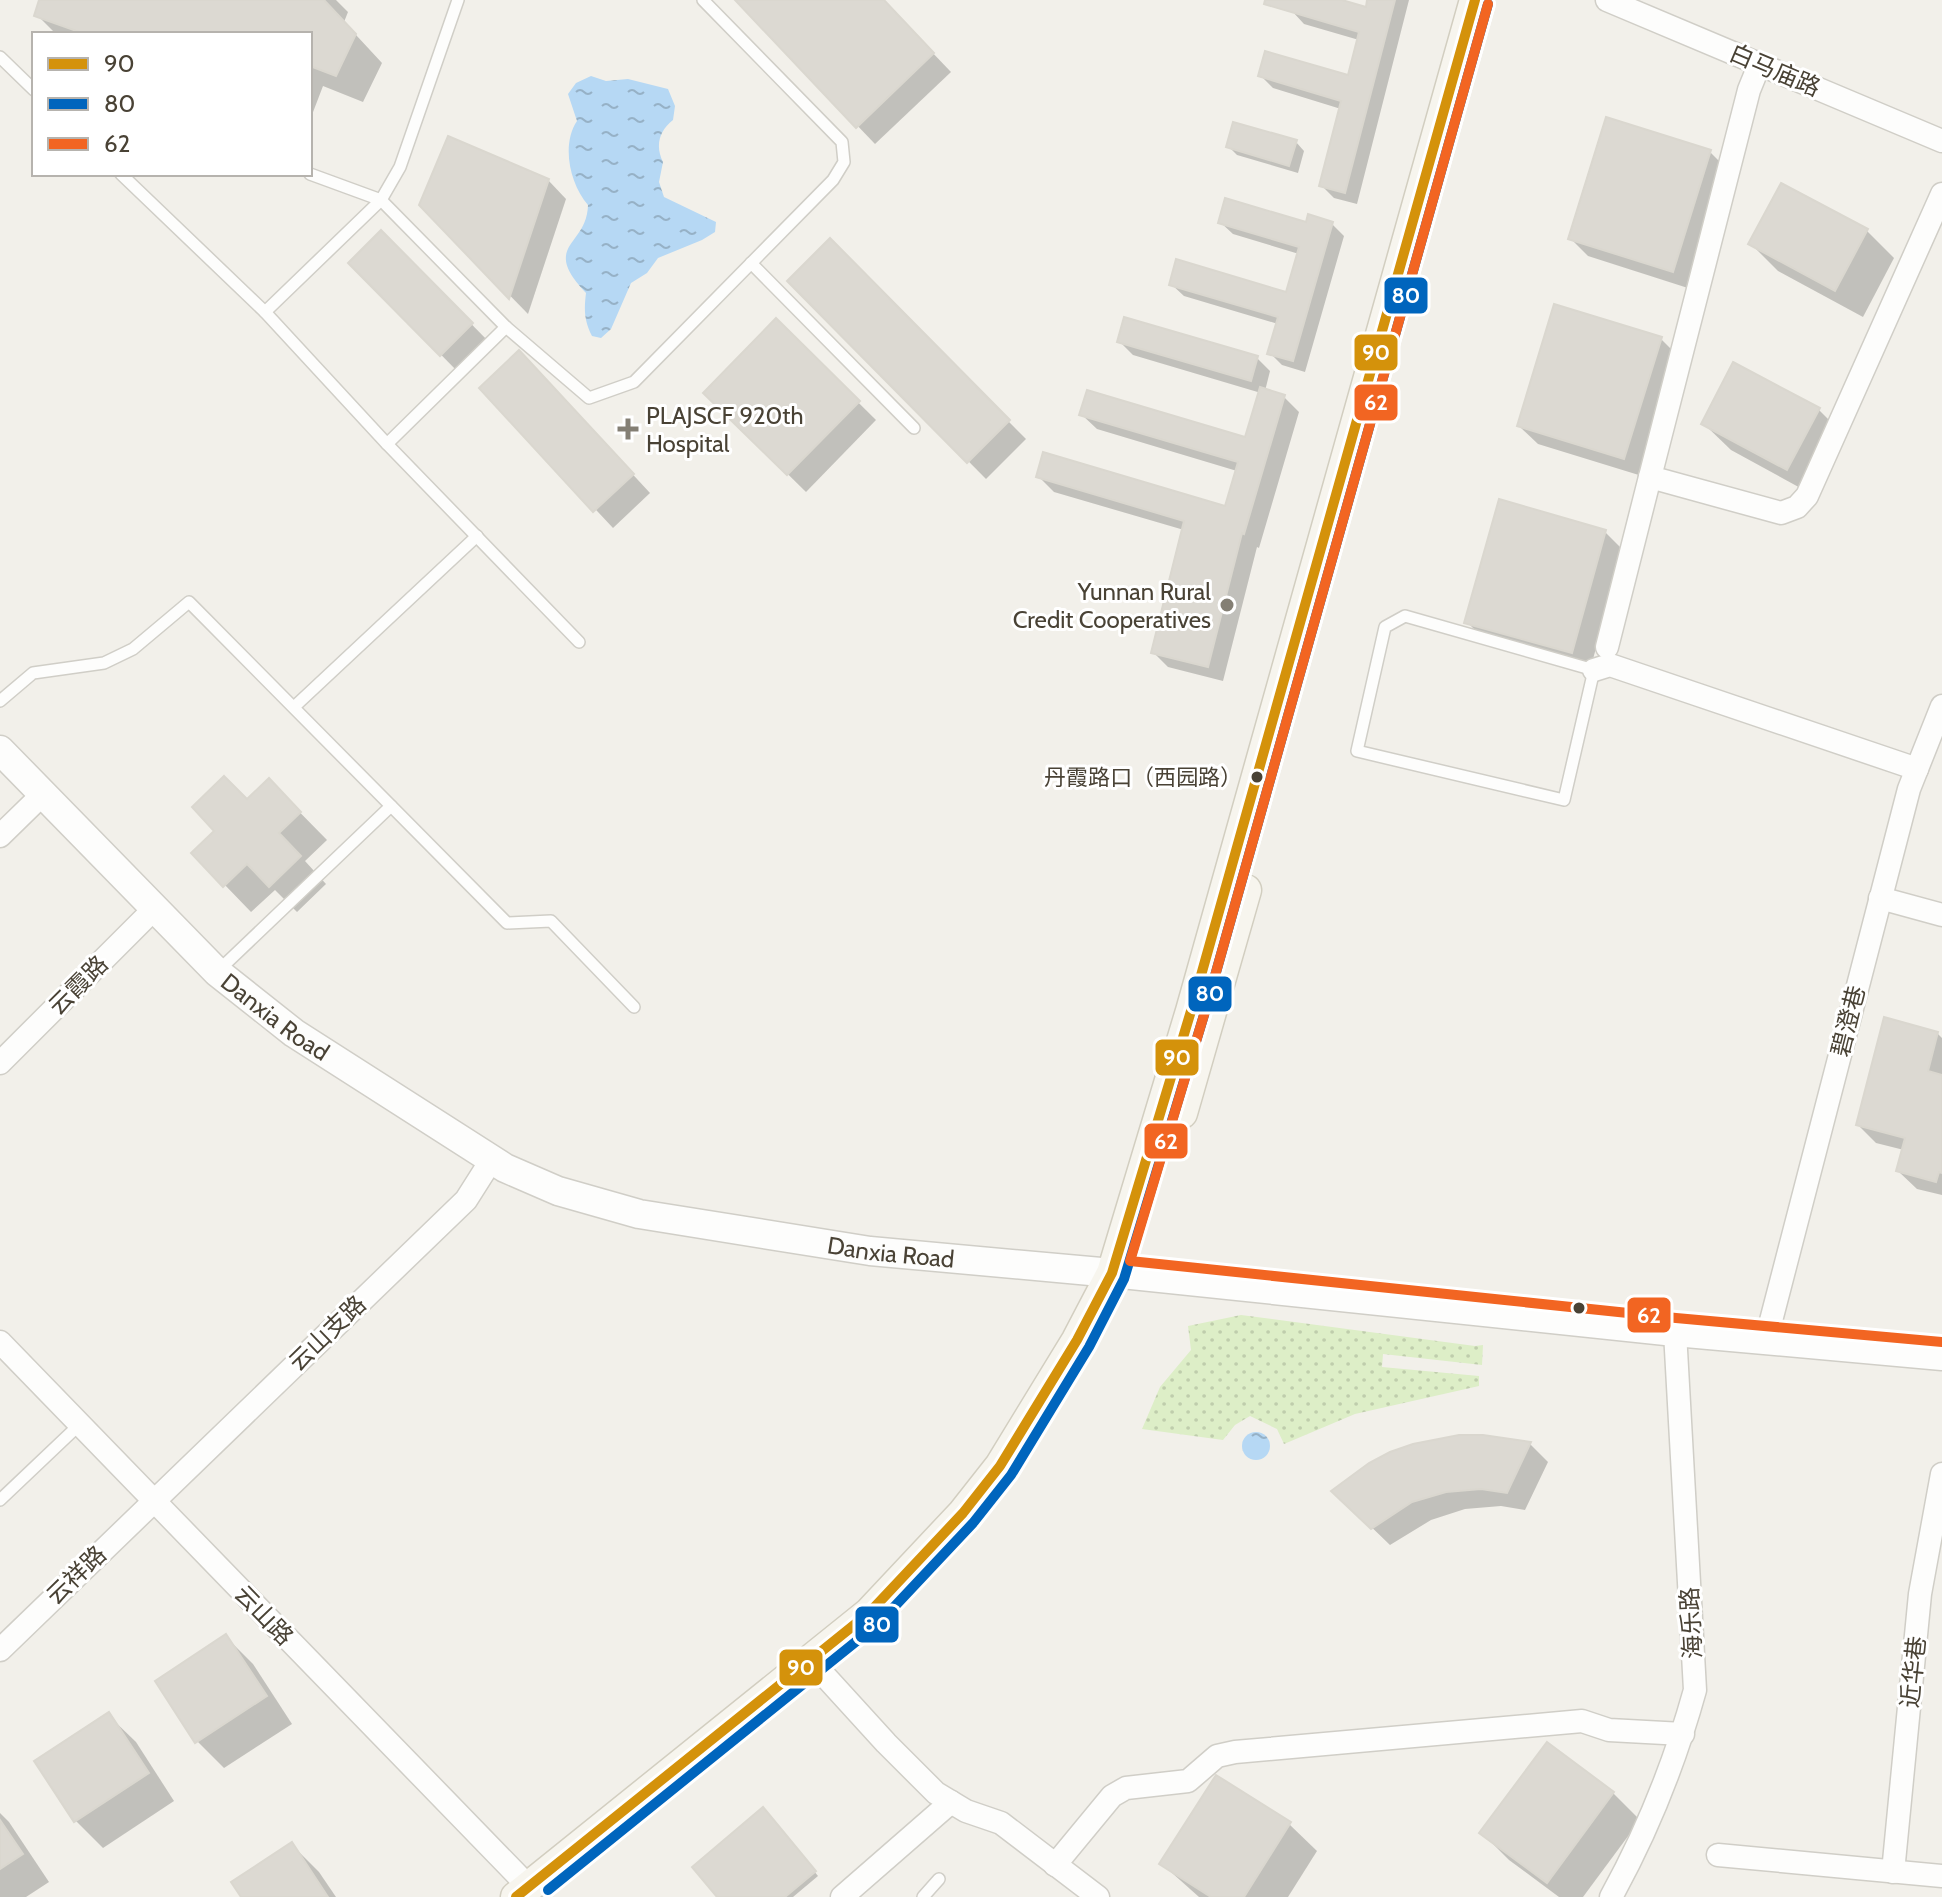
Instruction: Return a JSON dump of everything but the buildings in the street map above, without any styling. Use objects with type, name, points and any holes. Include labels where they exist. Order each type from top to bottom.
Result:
[{"type":"main road","points":[[532,1895],[869,1613],[918,1563],[1000,1466],[1122,1274],[1135,1204],[1475,0]]},
{"type":"main road","points":[[532,1895],[824,1675],[882,1627],[933,1577],[1015,1478],[1094,1349],[1210,1024],[1314,638],[1495,0]]},
{"type":"street","name":"白马庙路","points":[[1607,0],[1942,141]]},
{"type":"street","points":[[1607,647],[1749,90],[1760,63]]},
{"type":"street","points":[[1650,477],[1781,513],[1797,507],[1807,496],[1942,194]]},
{"type":"street","points":[[1594,670],[1610,665],[1917,769]]},
{"type":"street","name":"碧澄巷","points":[[1766,1340],[1909,789],[1942,706]]},
{"type":"street","name":"Danxia Road","points":[[0,750],[217,972],[294,1033],[505,1168],[558,1191],[639,1214],[870,1251],[1942,1356]]},
{"type":"street","points":[[0,836],[43,794]]},
{"type":"street","points":[[1880,898],[1942,915]]},
{"type":"street","name":"云霞路","points":[[0,1063],[155,908]]},
{"type":"street","name":"云山支路","points":[[153,1501],[466,1200],[492,1159]]},
{"type":"street","name":"海乐路","points":[[1611,1897],[1639,1841],[1683,1734],[1695,1690],[1675,1332]]},
{"type":"street","name":"云山路","points":[[0,1342],[532,1895]]},
{"type":"street","name":"近华巷","points":[[1893,1872],[1920,1594],[1942,1474]]},
{"type":"street","name":"云祥路","points":[[0,1650],[153,1501]]},
{"type":"street","points":[[824,1675],[936,1793],[966,1811],[1001,1823],[1098,1897]]},
{"type":"street","points":[[1055,1865],[1112,1796],[1126,1788],[1188,1781],[1217,1756],[1235,1752],[1582,1721],[1609,1730],[1683,1734]]},
{"type":"street","points":[[842,1897],[951,1802]]},
{"type":"street","points":[[1718,1855],[1942,1876]]},
{"type":"lane","points":[[265,312],[381,200],[400,167],[458,0]]},
{"type":"lane","points":[[312,175],[381,200],[506,327],[589,398],[634,382],[833,180],[844,162],[842,142],[703,0]]},
{"type":"lane","points":[[0,57],[32,88]]},
{"type":"lane","points":[[123,176],[265,312],[387,444],[579,642]]},
{"type":"lane","points":[[751,263],[914,428]]},
{"type":"lane","points":[[387,444],[506,327]]},
{"type":"lane","points":[[294,707],[477,536]]},
{"type":"lane","points":[[0,701],[33,673],[104,663],[133,649],[189,602],[507,923],[551,921],[634,1007]]},
{"type":"lane","points":[[1405,616],[1594,670],[1564,800],[1357,751],[1385,627],[1405,616]]},
{"type":"lane","points":[[217,972],[391,806]]},
{"type":"lane","points":[[0,1500],[79,1425]]},
{"type":"lane","points":[[923,1897],[939,1879]]},
{"type":"green space","points":[[1241,1315],[1483,1345],[1482,1365],[1383,1354],[1382,1367],[1479,1376],[1479,1386],[1355,1414],[1284,1444],[1277,1429],[1250,1416],[1235,1425],[1223,1440],[1142,1429],[1160,1387],[1191,1350],[1188,1326]]},
{"type":"water","points":[[591,76],[606,81],[628,79],[668,89],[675,106],[673,120],[662,134],[659,145],[663,162],[659,182],[664,197],[716,222],[715,232],[658,258],[647,273],[631,283],[611,329],[601,338],[592,336],[589,330],[585,315],[586,293],[573,277],[566,255],[586,219],[588,205],[572,176],[569,141],[577,121],[568,94],[576,83]]},
{"type":"water","points":[[1256,1432],[1266,1436],[1270,1446],[1266,1456],[1256,1460],[1246,1456],[1242,1446],[1246,1436]]},
{"type":"transit line","name":"90","points":[[516,1897],[869,1613],[963,1513],[1000,1466],[1077,1340],[1112,1273],[1191,1011],[1475,0]]},
{"type":"transit line","name":"80","points":[[548,1890],[879,1623],[973,1523],[1011,1475],[1089,1347],[1124,1279],[1204,1015],[1488,4]]},
{"type":"transit line","name":"62","points":[[1488,4],[1204,1015],[1130,1261],[1676,1318],[1942,1342]]},
{"type":"place","name":"PLAJSCF 920th Hospital","points":[[628,429]]},
{"type":"place","name":"Yunnan Rural Credit Cooperatives","points":[[1227,605]]},
{"type":"place","name":"丹霞路口（西园路）","points":[[1257,777]]}]
